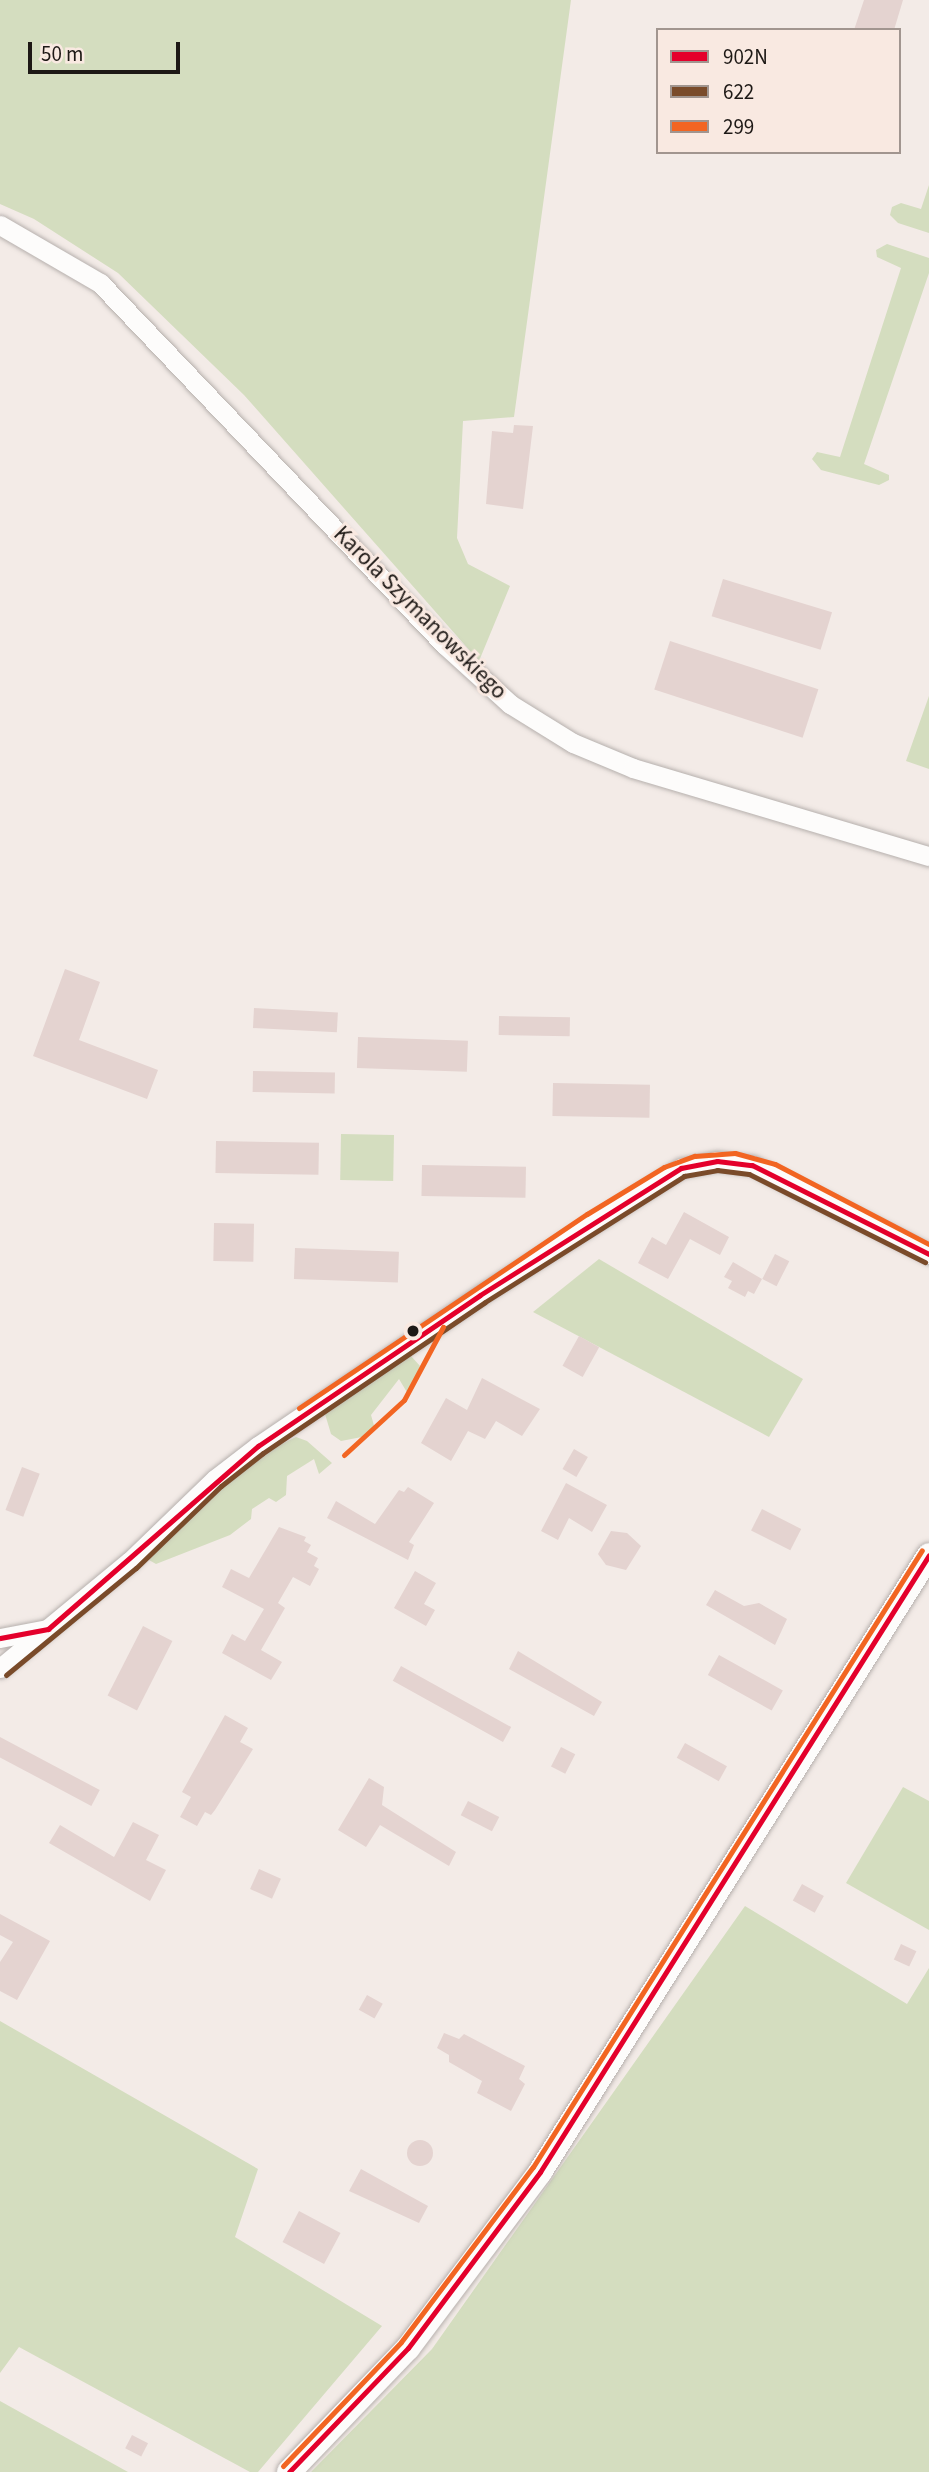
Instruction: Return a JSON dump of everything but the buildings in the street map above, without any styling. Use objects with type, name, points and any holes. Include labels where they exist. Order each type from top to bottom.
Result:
[{"type":"street","name":"Karola Szymanowskiego","points":[[0,225],[100,283],[445,645],[510,704],[614,761],[929,856]]},
{"type":"street","points":[[0,1668],[258,1446],[592,1221],[681,1168],[716,1161],[752,1165],[929,1254]]},
{"type":"street","points":[[289,2472],[408,2348],[532,2183],[929,1555]]},
{"type":"street","points":[[0,1638],[48,1629]]},
{"type":"green space","points":[[0,0],[571,0],[514,417],[463,421],[457,538],[468,564],[510,586],[479,661],[244,395],[118,273],[34,219],[0,204]]},
{"type":"green space","points":[[929,185],[929,233],[898,223],[890,215],[892,207],[901,203],[921,209]]},
{"type":"green space","points":[[887,244],[929,258],[929,273],[864,464],[889,475],[889,480],[879,485],[821,470],[812,459],[817,452],[840,457],[901,268],[877,257],[876,250]]},
{"type":"green space","points":[[929,696],[929,769],[906,761]]},
{"type":"green space","points":[[341,1134],[394,1135],[393,1181],[340,1180]]},
{"type":"green space","points":[[599,1259],[803,1379],[769,1437],[533,1312]]},
{"type":"green space","points":[[404,1356],[411,1356],[420,1366],[408,1394],[399,1379],[371,1415],[375,1429],[367,1436],[341,1441],[331,1434],[325,1414]]},
{"type":"green space","points":[[296,1437],[307,1441],[332,1463],[319,1474],[314,1459],[287,1476],[286,1495],[276,1502],[269,1498],[252,1509],[251,1519],[230,1535],[156,1564],[149,1560],[148,1556],[224,1483],[263,1453]]},
{"type":"green space","points":[[903,1787],[929,1801],[929,1930],[846,1883]]},
{"type":"green space","points":[[745,1906],[907,2004],[929,1968],[929,2472],[311,2472],[432,2349]]},
{"type":"green space","points":[[0,2021],[258,2169],[235,2237],[382,2326],[258,2472],[250,2472],[19,2347],[0,2373]]},
{"type":"green space","points":[[0,2401],[128,2472],[0,2472]]},
{"type":"transit line","name":"299","points":[[299,1408],[587,1214],[664,1167],[695,1156],[735,1153],[775,1164],[929,1244]]},
{"type":"transit line","name":"902N","points":[[0,1638],[48,1629],[258,1446],[480,1295],[681,1168],[717,1161],[752,1165],[929,1254]]},
{"type":"transit line","name":"622","points":[[6,1675],[136,1568],[221,1486],[263,1453],[485,1302],[684,1176],[717,1170],[749,1174],[925,1262]]},
{"type":"transit line","name":"299","points":[[344,1455],[404,1400],[443,1327]]},
{"type":"transit line","name":"299","points":[[283,2466],[401,2342],[533,2167],[922,1550]]},
{"type":"transit line","name":"902N","points":[[289,2472],[408,2348],[540,2172],[929,1555]]}]
